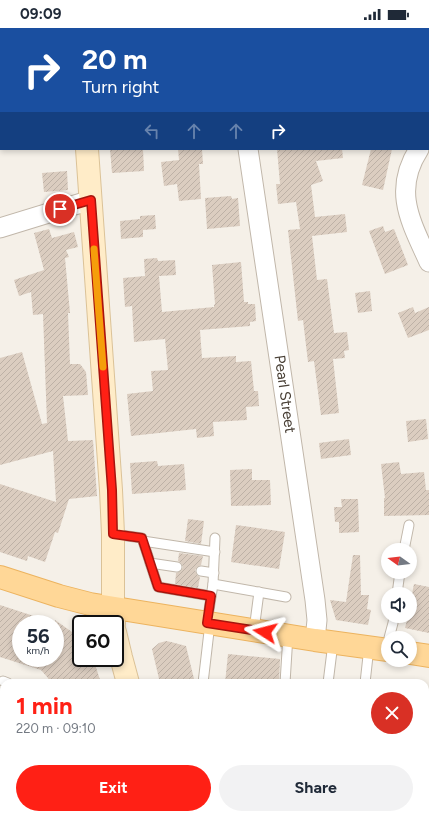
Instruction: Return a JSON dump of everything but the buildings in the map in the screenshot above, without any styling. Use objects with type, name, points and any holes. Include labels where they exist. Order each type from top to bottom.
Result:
[{"type":"main road","points":[[87,150],[112,490],[114,615]]},
{"type":"main road","points":[[0,578],[90,604],[112,615]]},
{"type":"main road","points":[[124,617],[208,623],[324,641],[381,645]]},
{"type":"main road","points":[[417,654],[429,656]]},
{"type":"main road","points":[[123,667],[127,679]]},
{"type":"street","name":"Pearl Street","points":[[248,150],[317,620],[324,641]]},
{"type":"street","points":[[418,150],[407,174],[406,194],[408,213],[411,222],[429,262]]},
{"type":"street","points":[[0,228],[91,200]]},
{"type":"lane","points":[[405,543],[409,525]]},
{"type":"lane","points":[[113,534],[142,538],[158,587],[211,596]]},
{"type":"lane","points":[[203,679],[214,573],[215,538]]},
{"type":"lane","points":[[143,541],[215,552]]},
{"type":"lane","points":[[150,563],[177,567]]},
{"type":"lane","points":[[201,571],[214,573]]},
{"type":"lane","points":[[213,584],[286,597]]},
{"type":"lane","points":[[254,630],[259,592]]},
{"type":"lane","points":[[285,679],[288,635]]},
{"type":"lane","points":[[324,641],[328,679]]},
{"type":"lane","points":[[367,679],[381,651]]},
{"type":"slow traffic","points":[[94,249],[103,367]]},
{"type":"route","points":[[60,209],[91,200],[112,490],[113,534],[142,538],[158,587],[211,596],[207,623],[265,632]]}]
